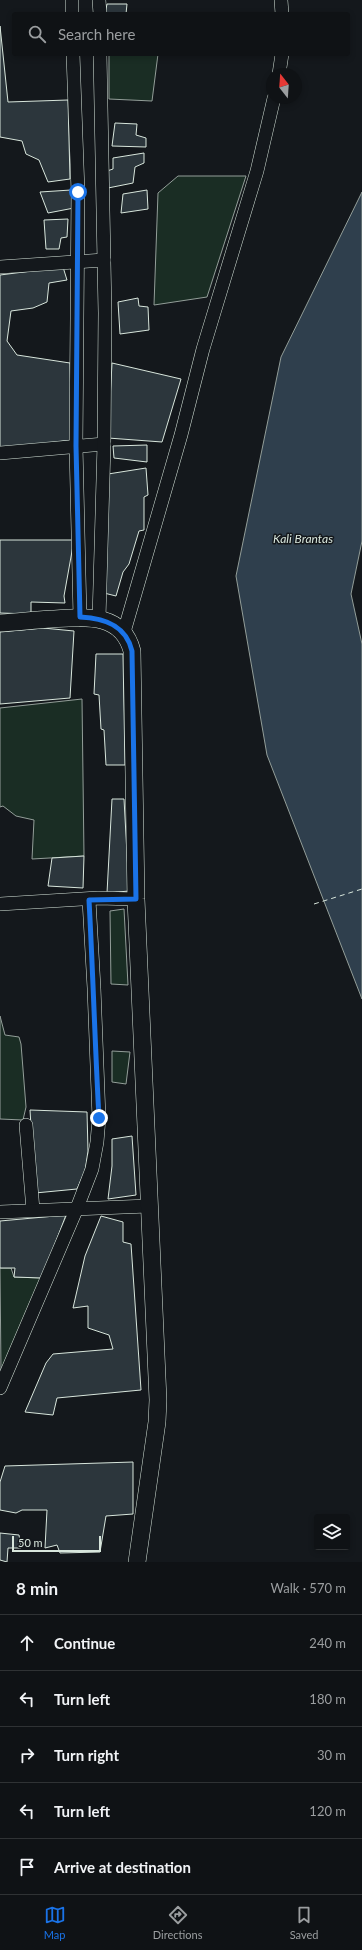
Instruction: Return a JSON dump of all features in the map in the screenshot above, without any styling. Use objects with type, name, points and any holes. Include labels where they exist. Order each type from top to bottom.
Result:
[{"type":"main road","points":[[0,623],[90,618],[111,623],[124,632],[132,651],[136,899],[148,1206],[158,1400],[157,1422],[137,1562]]},
{"type":"street","points":[[72,0],[72,12]]},
{"type":"street","points":[[100,0],[100,12]]},
{"type":"street","points":[[281,0],[282,12]]},
{"type":"street","points":[[73,56],[78,192],[76,261],[82,445],[90,618]]},
{"type":"street","points":[[90,618],[104,444],[104,260],[100,56]]},
{"type":"street","points":[[280,68],[282,56]]},
{"type":"street","points":[[124,632],[181,435],[203,349],[257,171],[273,104]]},
{"type":"street","points":[[0,267],[104,260]]},
{"type":"street","points":[[0,454],[104,444]]},
{"type":"street","points":[[0,904],[112,898],[136,899]]},
{"type":"street","points":[[0,1388],[77,1208],[92,1169],[97,1142],[99,1118],[95,1056],[94,899]]},
{"type":"street","points":[[26,1125],[33,1210]]},
{"type":"street","points":[[0,1212],[148,1206]]},
{"type":"green space","points":[[109,56],[158,56],[152,101],[109,99]]},
{"type":"green space","points":[[178,176],[246,176],[207,297],[154,305],[158,193]]},
{"type":"green space","points":[[82,699],[84,856],[32,859],[34,820],[16,816],[3,806],[0,807],[0,708]]},
{"type":"green space","points":[[124,909],[128,985],[111,984],[110,911]]},
{"type":"green space","points":[[0,1016],[5,1035],[19,1037],[21,1044],[26,1107],[23,1120],[0,1119]]},
{"type":"green space","points":[[112,1051],[130,1052],[126,1084],[112,1082]]},
{"type":"green space","points":[[0,1268],[11,1268],[14,1277],[41,1278],[1,1373]]},
{"type":"water","name":"Kali Brantas","points":[[362,192],[362,541],[351,594],[362,644],[362,999],[267,755],[236,576],[281,357]]},
{"type":"building","points":[[107,4],[127,4],[126,12],[105,12]]},
{"type":"building","points":[[0,26],[8,102],[68,100],[70,179],[48,182],[39,160],[26,154],[22,141],[0,137]]},
{"type":"building","points":[[115,123],[137,124],[136,135],[146,138],[146,147],[112,146]]},
{"type":"building","points":[[144,153],[144,163],[135,167],[133,183],[108,188],[107,171],[113,169],[113,158]]},
{"type":"building","points":[[71,190],[74,208],[48,213],[40,192]]},
{"type":"building","points":[[147,190],[148,209],[121,213],[123,194]]},
{"type":"building","points":[[68,219],[67,237],[61,238],[59,249],[46,249],[44,220]]},
{"type":"building","points":[[63,267],[67,280],[49,283],[47,302],[33,308],[11,311],[7,341],[17,355],[70,363],[72,440],[0,449],[0,275]]},
{"type":"building","points":[[138,298],[139,306],[148,307],[149,330],[120,334],[118,302]]},
{"type":"building","points":[[112,363],[181,379],[162,442],[108,438]]},
{"type":"building","points":[[147,445],[147,462],[114,458],[113,446]]},
{"type":"building","points":[[146,468],[148,495],[144,497],[144,530],[139,531],[129,564],[123,572],[116,596],[104,593],[108,474]]},
{"type":"building","points":[[0,540],[74,540],[64,596],[65,603],[31,602],[31,614],[0,613]]},
{"type":"building","points":[[43,628],[74,631],[70,698],[0,704],[0,632]]},
{"type":"building","points":[[96,654],[123,654],[125,765],[106,765],[104,730],[101,729],[99,695],[94,694]]},
{"type":"building","points":[[112,799],[124,799],[129,891],[107,893]]},
{"type":"building","points":[[84,856],[83,888],[48,886],[52,858]]},
{"type":"building","points":[[30,1110],[87,1112],[88,1151],[85,1171],[77,1189],[35,1193]]},
{"type":"building","points":[[132,1136],[136,1195],[108,1199],[112,1166],[112,1139]]},
{"type":"building","points":[[66,1215],[42,1278],[14,1277],[15,1268],[0,1268],[0,1221]]},
{"type":"building","points":[[101,1216],[123,1222],[123,1242],[131,1244],[141,1390],[57,1398],[53,1415],[25,1412],[46,1363],[53,1354],[113,1349],[109,1335],[88,1328],[88,1306],[73,1308],[85,1256]]},
{"type":"building","points":[[133,1462],[133,1514],[106,1516],[100,1552],[60,1553],[57,1545],[45,1548],[47,1510],[22,1510],[16,1513],[0,1510],[0,1482],[5,1466]]},
{"type":"building","points":[[0,1533],[19,1535],[21,1548],[8,1548],[7,1562],[0,1560]]},
{"type":"ferry route","points":[[314,904],[362,889]]},
{"type":"route","points":[[78,192],[76,261],[76,446],[80,617],[99,619],[111,623],[124,632],[132,651],[133,800],[136,899],[98,898],[89,900],[99,1118]]}]
